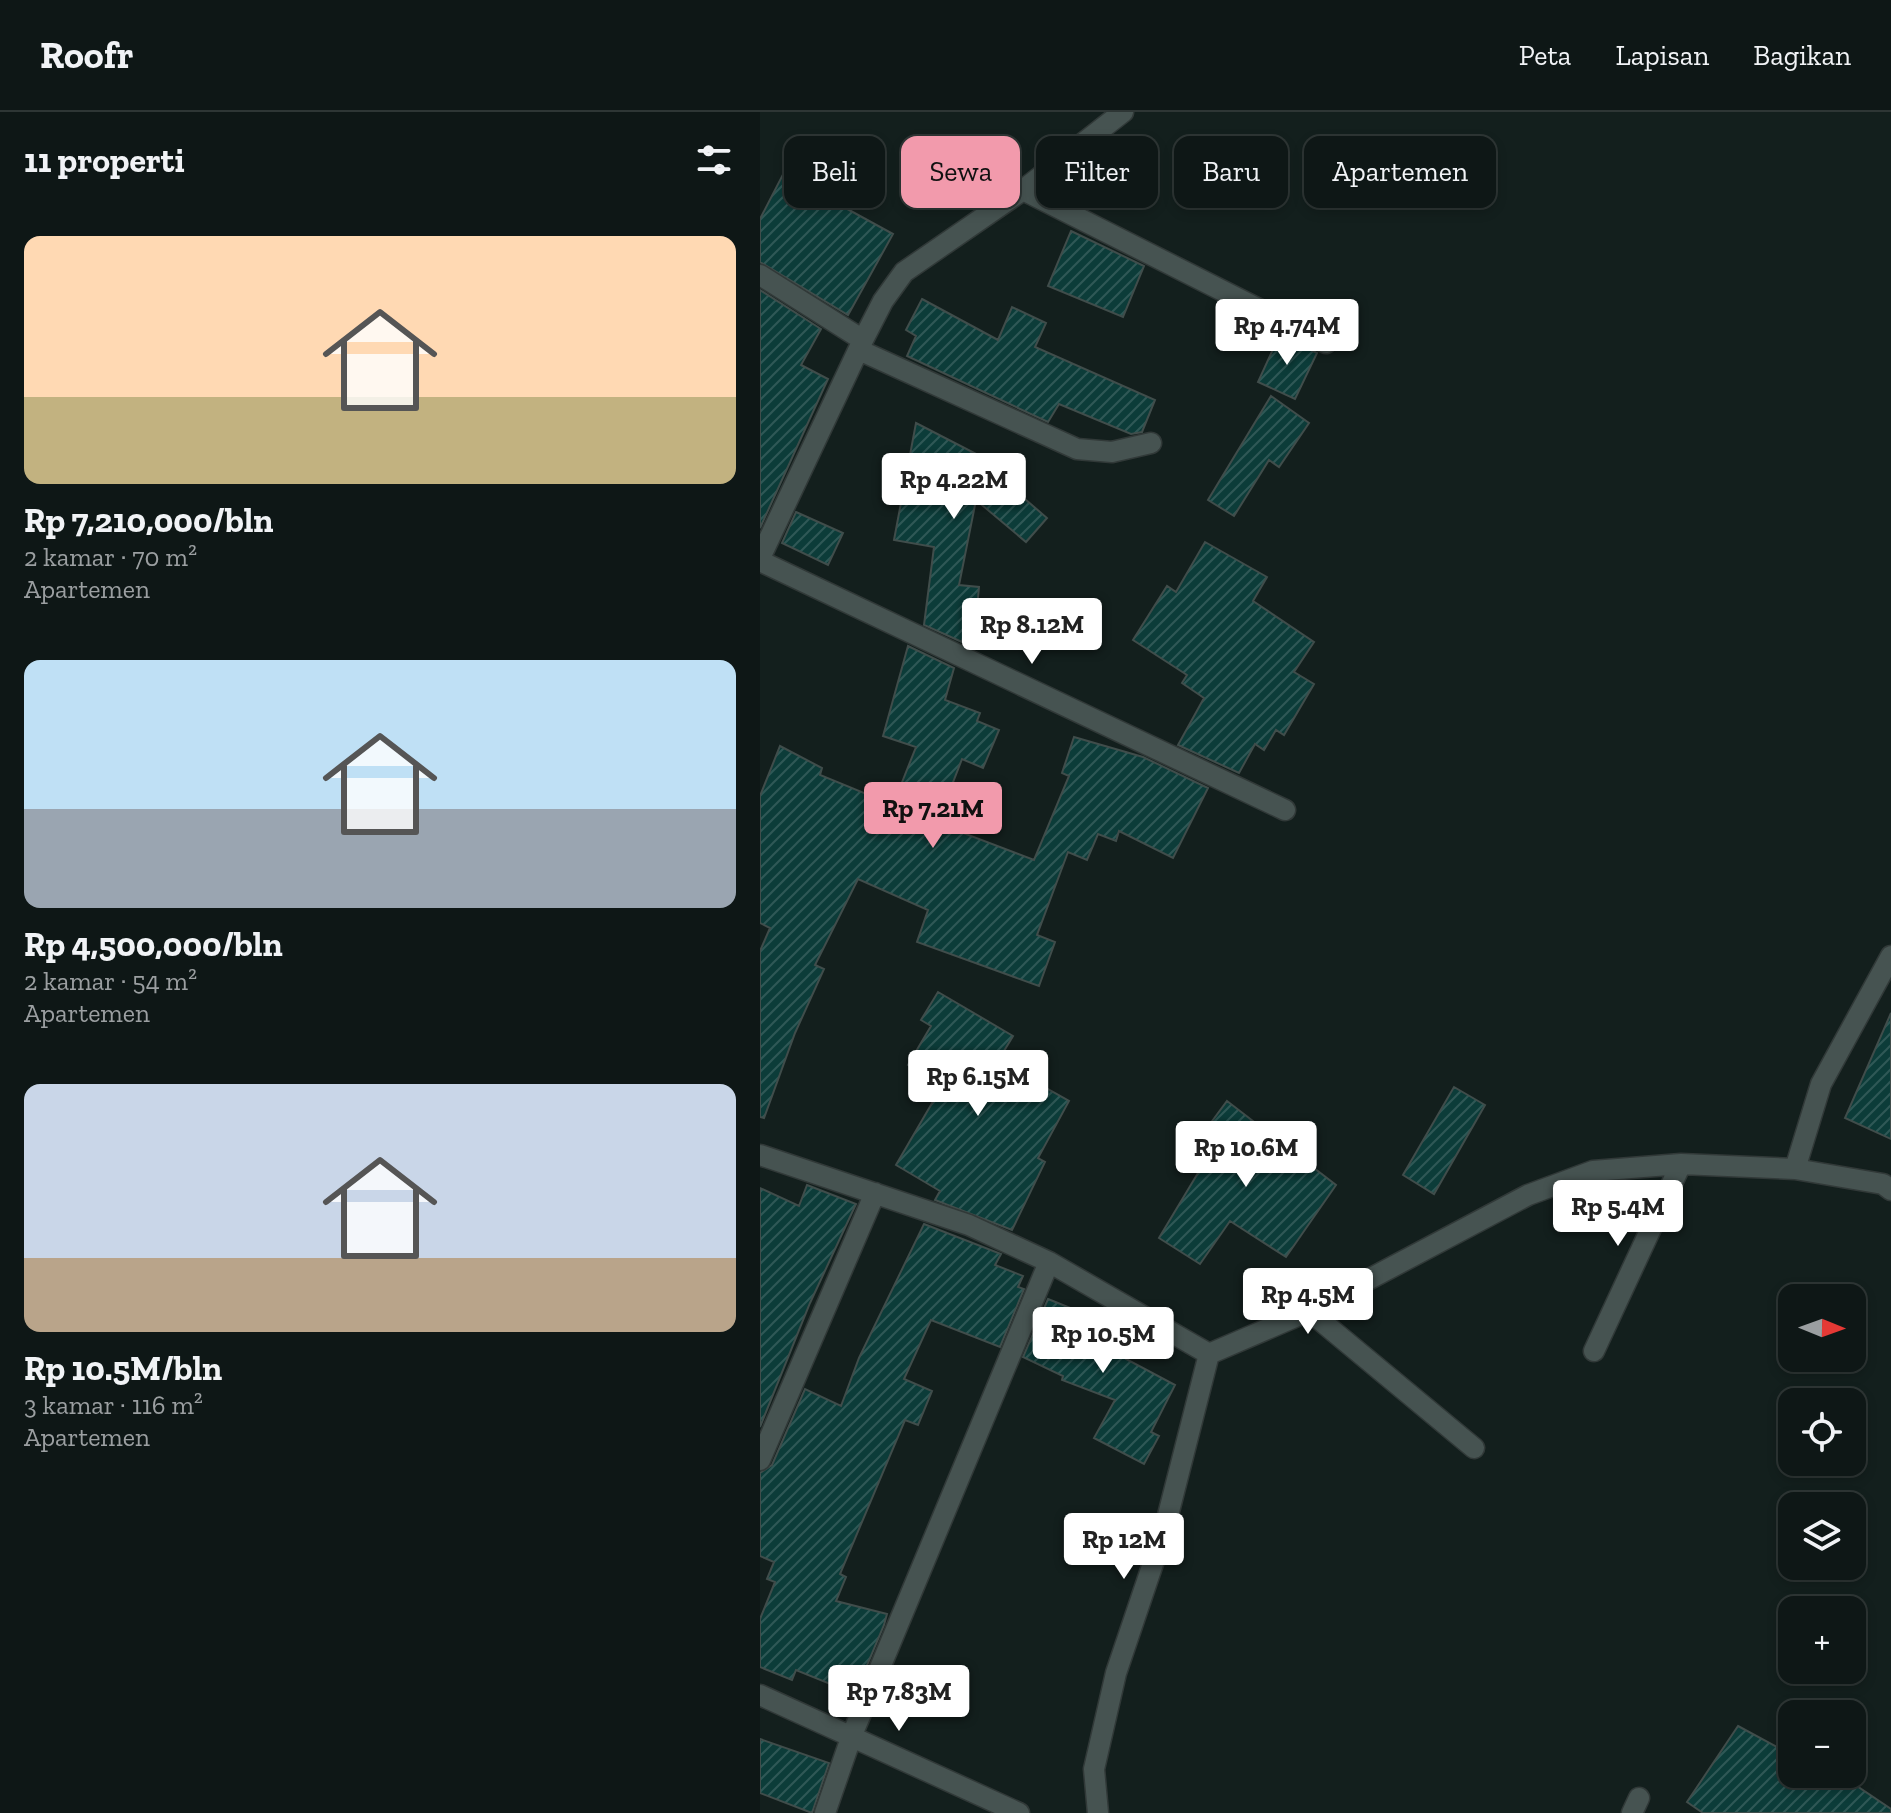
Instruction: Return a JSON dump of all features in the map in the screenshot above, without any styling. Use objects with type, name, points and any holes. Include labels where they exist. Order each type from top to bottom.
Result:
[{"type":"street","points":[[1123,112],[1023,190],[904,272],[883,301],[760,559],[1285,810]]},
{"type":"street","points":[[1023,190],[1326,343]]},
{"type":"street","points":[[760,275],[861,345],[1077,449],[1112,452],[1151,443]]},
{"type":"street","points":[[1795,1169],[1821,1084],[1891,956]]},
{"type":"street","points":[[760,1155],[969,1225],[1049,1262],[1209,1354]]},
{"type":"street","points":[[1594,1351],[1681,1164]]},
{"type":"street","points":[[1209,1354],[1309,1311],[1528,1195],[1593,1171],[1681,1164],[1795,1169],[1883,1184],[1891,1190]]},
{"type":"street","points":[[760,1460],[875,1193]]},
{"type":"street","points":[[825,1813],[852,1735],[1049,1262]]},
{"type":"street","points":[[1309,1311],[1474,1448]]},
{"type":"street","points":[[1098,1813],[1094,1769],[1116,1673],[1164,1531],[1209,1354]]},
{"type":"street","points":[[760,1695],[1019,1813]]},
{"type":"building","points":[[784,172],[784,208],[845,208],[893,234],[848,315],[760,262],[760,219]]},
{"type":"building","points":[[1071,231],[1144,266],[1123,317],[1048,286]]},
{"type":"building","points":[[760,290],[821,329],[801,365],[828,379],[760,528]]},
{"type":"building","points":[[922,299],[998,340],[1012,307],[1046,323],[1035,347],[1155,400],[1142,432],[1131,434],[1059,404],[1048,422],[907,356],[916,336],[906,330]]},
{"type":"building","points":[[1280,334],[1317,353],[1295,399],[1258,382]]},
{"type":"building","points":[[1271,396],[1309,423],[1279,467],[1269,460],[1234,516],[1208,500]]},
{"type":"building","points":[[916,423],[986,459],[984,464],[1047,518],[1026,542],[976,500],[959,585],[979,587],[976,619],[968,618],[962,642],[924,625],[934,547],[894,540]]},
{"type":"building","points":[[796,512],[843,533],[828,565],[782,543]]},
{"type":"building","points":[[1205,542],[1267,577],[1253,601],[1314,642],[1294,672],[1314,684],[1284,735],[1276,730],[1264,750],[1255,744],[1239,773],[1178,745],[1204,698],[1182,683],[1187,675],[1133,640],[1167,586],[1176,592]]},
{"type":"building","points":[[908,646],[954,668],[945,700],[980,713],[977,721],[999,730],[983,768],[962,759],[940,816],[953,821],[950,828],[1034,860],[1069,776],[1062,773],[1074,737],[1143,757],[1208,788],[1173,858],[1119,831],[1116,841],[1098,834],[1087,860],[1068,852],[1037,935],[1055,942],[1039,986],[917,942],[928,910],[858,879],[815,965],[824,969],[795,1033],[764,1118],[760,1117],[760,951],[770,928],[760,923],[760,796],[780,746],[822,768],[820,775],[893,805],[916,747],[883,736]]},
{"type":"building","points":[[938,992],[1013,1036],[998,1061],[1069,1101],[1038,1158],[1045,1162],[1012,1230],[935,1200],[940,1191],[896,1165],[942,1086],[908,1065],[931,1026],[921,1020]]},
{"type":"building","points":[[1891,1013],[1891,1139],[1845,1118]]},
{"type":"building","points":[[1454,1087],[1485,1105],[1434,1194],[1403,1175]]},
{"type":"building","points":[[1227,1101],[1336,1185],[1286,1257],[1230,1221],[1200,1264],[1159,1238],[1207,1158],[1193,1147]]},
{"type":"building","points":[[807,1185],[856,1204],[810,1303],[760,1427],[760,1188],[799,1206]]},
{"type":"building","points":[[924,1224],[1001,1254],[995,1265],[1023,1276],[1018,1287],[1024,1289],[1000,1347],[931,1320],[904,1379],[932,1391],[918,1425],[905,1420],[840,1574],[846,1577],[836,1601],[887,1614],[855,1694],[796,1670],[792,1680],[760,1667],[760,1619],[775,1582],[767,1579],[774,1562],[760,1556],[760,1473],[772,1465],[805,1389],[841,1406],[859,1358]]},
{"type":"building","points":[[1048,1299],[1135,1334],[1126,1359],[1175,1385],[1151,1432],[1159,1436],[1144,1464],[1094,1438],[1115,1400],[1062,1380],[1063,1376],[1023,1357]]},
{"type":"building","points":[[1738,1726],[1778,1747],[1778,1788],[1860,1788],[1891,1809],[1891,1813],[1703,1813],[1687,1802]]},
{"type":"building","points":[[760,1739],[829,1763],[812,1813],[760,1793]]}]
